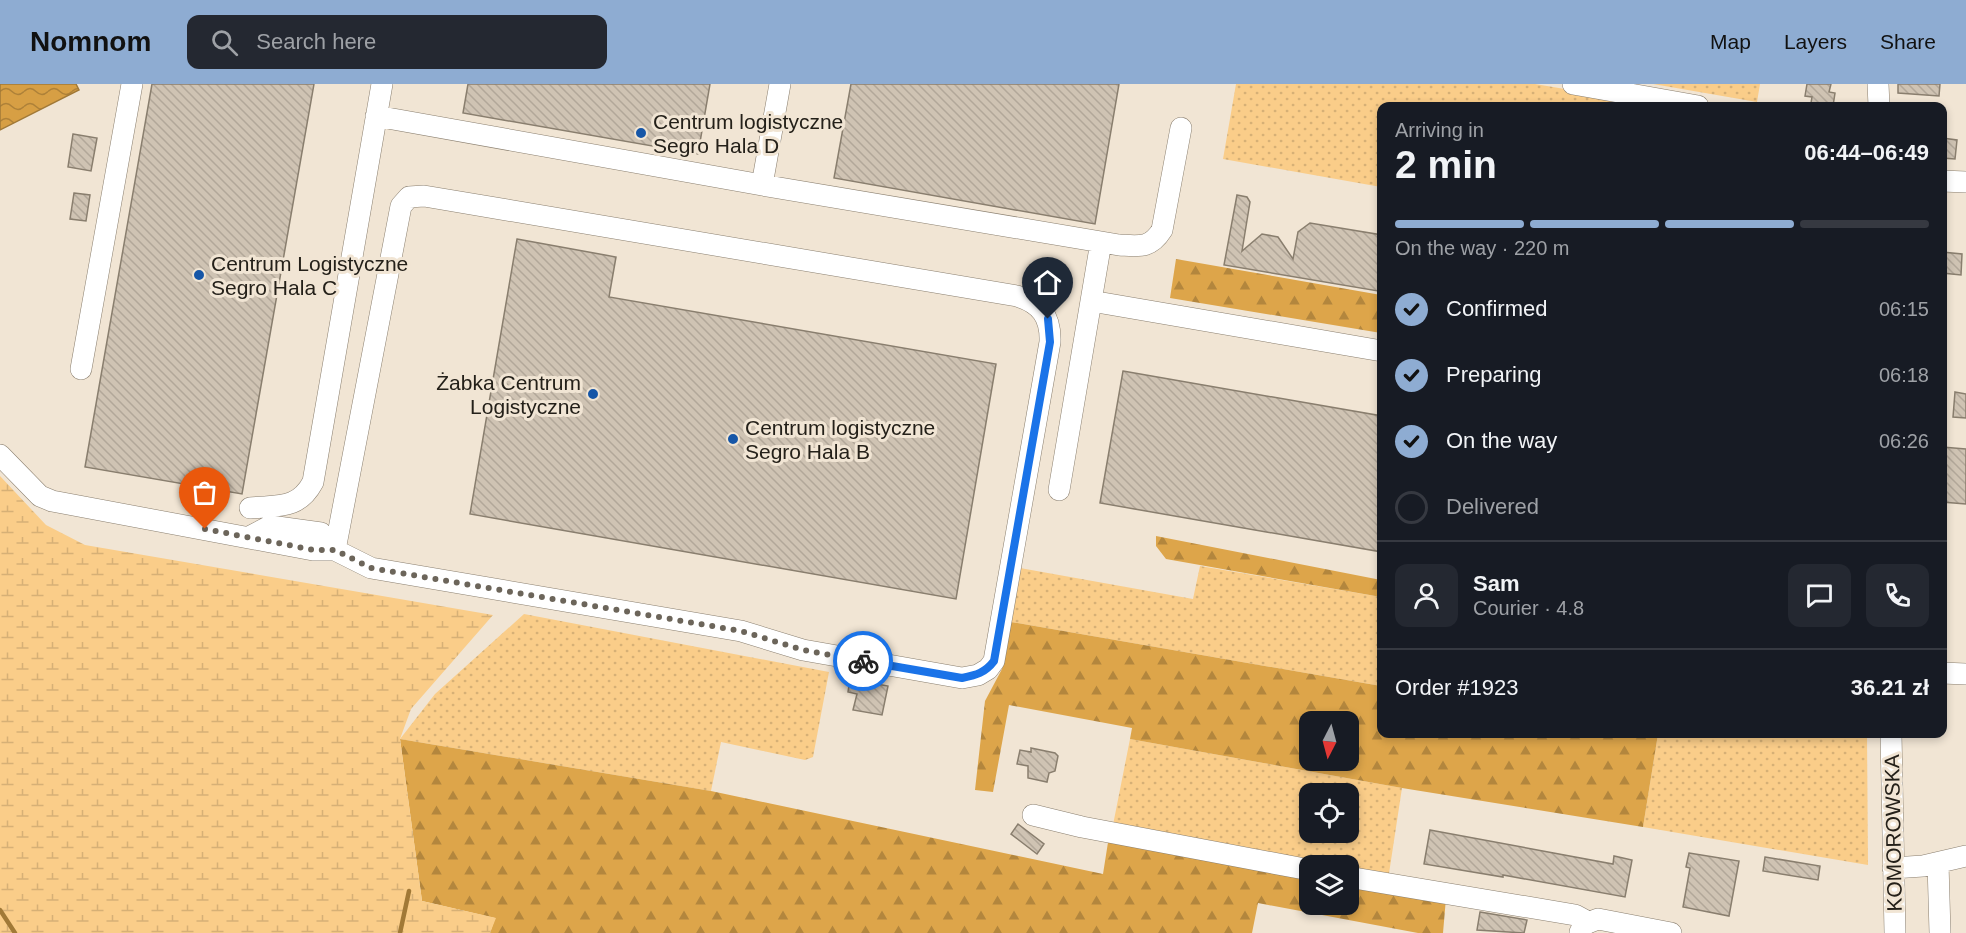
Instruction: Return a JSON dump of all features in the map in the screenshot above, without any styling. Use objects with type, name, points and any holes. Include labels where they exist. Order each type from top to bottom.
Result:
[{"type":"street","points":[[81,369],[132,84]]},
{"type":"street","points":[[250,507],[294,504],[302,499],[313,482],[382,84]]},
{"type":"street","points":[[762,185],[780,84]]},
{"type":"street","points":[[1573,84],[1675,102]]},
{"type":"street","points":[[1878,84],[1879,102]]},
{"type":"street","points":[[376,116],[762,185],[1101,242],[1144,247],[1152,244],[1158,237],[1164,223],[1181,128]]},
{"type":"street","points":[[1947,181],[1966,182]]},
{"type":"street","points":[[0,454],[40,496],[52,501],[314,550],[335,550],[371,568],[741,631],[803,650],[962,678],[978,675],[988,669],[994,661],[1050,342],[1048,319],[1034,302],[1017,296],[424,196],[409,197],[400,206],[335,550]]},
{"type":"street","points":[[1059,490],[1101,242]]},
{"type":"street","points":[[1091,301],[1377,350]]},
{"type":"street","points":[[1947,673],[1966,674]]},
{"type":"street","name":"KOMOROWSKA","points":[[1891,738],[1895,933]]},
{"type":"street","points":[[1033,815],[1082,827],[1299,868]]},
{"type":"street","points":[[1893,868],[1938,863],[1966,856]]},
{"type":"street","points":[[1938,863],[1940,933]]},
{"type":"street","points":[[1359,879],[1575,915],[1584,928],[1598,919],[1671,933]]},
{"type":"green space","points":[[1236,84],[1535,84],[1642,102],[1377,102],[1377,186],[1223,159]]},
{"type":"green space","points":[[1653,84],[1760,84],[1757,102]]},
{"type":"green space","points":[[1176,259],[1377,294],[1377,332],[1170,298]]},
{"type":"green space","points":[[0,476],[46,525],[85,545],[493,615],[411,709],[400,739],[422,901],[496,918],[490,933],[0,933]]},
{"type":"green space","points":[[1156,536],[1377,579],[1377,596],[1166,559],[1156,546]]},
{"type":"green space","points":[[1200,566],[1377,596],[1377,685],[1011,622],[1020,568],[1193,599]]},
{"type":"green space","points":[[524,614],[829,672],[813,757],[805,760],[721,742],[711,791],[400,739],[435,694]]},
{"type":"green space","points":[[1011,622],[1377,685],[1377,738],[1657,738],[1643,827],[1308,771],[1359,771],[1359,711],[1299,711],[1299,769],[1130,739],[1132,728],[1009,705],[993,792],[975,790],[985,701],[1002,669]]},
{"type":"green space","points":[[1657,738],[1867,738],[1868,865],[1643,827]]},
{"type":"green space","points":[[400,739],[711,791],[1103,874],[1109,836],[1299,871],[1299,911],[1258,903],[1252,933],[490,933],[495,918],[422,901]]},
{"type":"green space","points":[[1130,739],[1402,788],[1388,880],[1359,876],[1359,855],[1299,855],[1299,864],[1112,830]]},
{"type":"green space","points":[[1359,882],[1446,898],[1443,933],[1418,933],[1322,915],[1359,915]]},
{"type":"water","points":[[0,84],[76,84],[79,90],[0,130]]},
{"type":"building","name":"Centrum Logistyczne Segro Hala C","points":[[152,84],[314,84],[242,494],[85,467]]},
{"type":"building","name":"Centrum logistyczne Segro Hala D","points":[[468,84],[710,84],[698,154],[463,113]]},
{"type":"building","points":[[851,84],[1119,84],[1095,224],[834,178]]},
{"type":"building","points":[[1807,84],[1831,84],[1829,92],[1835,93],[1834,102],[1811,102],[1812,97],[1805,96]]},
{"type":"building","points":[[1898,84],[1940,84],[1939,96],[1898,93]]},
{"type":"building","points":[[73,134],[97,138],[91,171],[68,167]]},
{"type":"building","points":[[1947,139],[1957,140],[1955,159],[1947,158]]},
{"type":"building","points":[[74,193],[90,195],[86,221],[70,219]]},
{"type":"building","points":[[1237,195],[1247,197],[1250,202],[1242,251],[1262,234],[1278,237],[1293,259],[1298,232],[1310,223],[1377,234],[1377,291],[1224,265]]},
{"type":"building","name":"Centrum logistyczne Segro Hala B","points":[[517,239],[616,257],[609,297],[996,364],[956,599],[470,514]]},
{"type":"building","points":[[1947,252],[1962,254],[1961,275],[1947,274]]},
{"type":"building","points":[[1123,371],[1377,415],[1377,551],[1100,503]]},
{"type":"building","points":[[1955,392],[1966,394],[1966,418],[1953,417]]},
{"type":"building","points":[[1947,447],[1966,449],[1966,504],[1947,502]]},
{"type":"building","points":[[850,679],[888,686],[882,715],[853,710],[857,694],[848,692]]},
{"type":"building","points":[[1031,748],[1055,753],[1058,756],[1055,771],[1049,773],[1047,782],[1028,778],[1028,766],[1017,764],[1020,750],[1031,752]]},
{"type":"building","points":[[1018,824],[1044,844],[1037,854],[1011,834]]},
{"type":"building","points":[[1430,830],[1613,864],[1614,856],[1632,860],[1625,897],[1503,875],[1503,877],[1424,864]]},
{"type":"building","points":[[1689,853],[1739,861],[1729,916],[1683,907],[1690,868],[1686,867]]},
{"type":"building","points":[[1765,857],[1820,866],[1818,880],[1763,871]]},
{"type":"building","points":[[1480,912],[1527,920],[1524,933],[1477,930]]},
{"type":"waterway","points":[[400,933],[409,891]]},
{"type":"waterway","points":[[0,910],[15,933]]},
{"type":"way so far","points":[[205,529],[314,550],[335,550],[371,568],[741,631],[803,650],[863,661]]},
{"type":"place","name":"Centrum logistyczne Segro Hala D","points":[[641,133]]},
{"type":"place","name":"Centrum Logistyczne Segro Hala C","points":[[199,275]]},
{"type":"place","name":"Żabka Centrum Logistyczne","points":[[593,394]]},
{"type":"place","name":"Centrum logistyczne Segro Hala B","points":[[733,439]]},
{"type":"route","points":[[863,661],[962,678],[978,675],[988,669],[994,661],[1050,342],[1048,319]]}]
